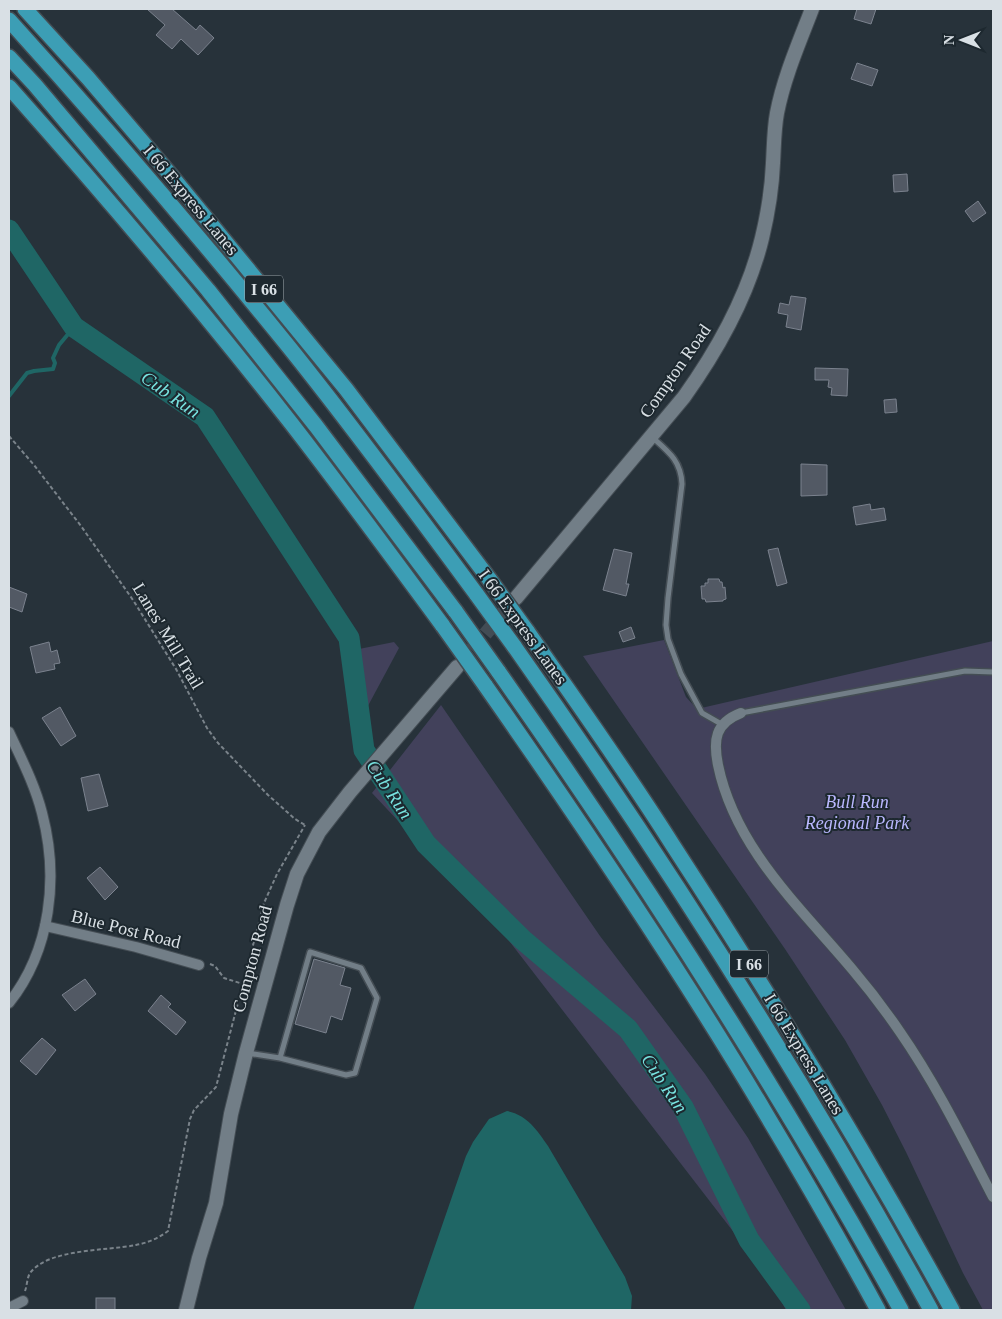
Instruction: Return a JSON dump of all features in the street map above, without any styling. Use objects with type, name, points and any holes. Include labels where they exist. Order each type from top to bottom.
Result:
[{"type":"highway","name":"I 66","points":[[25,9],[88,78],[169,173],[346,389],[527,630],[641,796],[752,968],[841,1114],[952,1310]]},
{"type":"highway","name":"I 66 Express Lanes","points":[[9,20],[132,158],[290,348],[386,471],[514,646],[625,807],[735,977],[852,1171],[931,1310]]},
{"type":"highway","points":[[9,57],[208,290],[316,426],[456,612],[622,853],[741,1038],[820,1169],[901,1310]]},
{"type":"highway","points":[[9,87],[72,158],[205,316],[291,423],[443,626],[566,801],[698,1003],[766,1113],[878,1310]]},
{"type":"street","name":"Compton Road","points":[[516,598],[652,436],[702,372],[738,307],[751,275],[762,239],[769,206],[777,114],[787,76],[812,9]]},
{"type":"street","name":"Compton Road","points":[[186,1310],[199,1258],[216,1203],[231,1114],[246,1053],[286,905],[298,874],[319,832],[350,792],[457,667]]},
{"type":"street","points":[[741,713],[728,719],[723,725],[717,738],[717,758],[725,793],[742,831],[759,858],[854,970],[901,1032],[926,1072],[993,1197]]},
{"type":"street","points":[[9,732],[31,782],[42,813],[48,844],[50,873],[49,906],[39,947],[28,972],[9,1003]]},
{"type":"street","name":"Blue Post Road","points":[[45,926],[136,947],[199,965]]},
{"type":"street","points":[[9,1308],[23,1301]]},
{"type":"lane","points":[[652,436],[673,458],[681,472],[682,484],[668,598],[666,625],[668,639],[681,674],[702,713],[723,725]]},
{"type":"lane","points":[[741,713],[965,671],[993,672]]},
{"type":"lane","points":[[246,1053],[280,1058],[346,1075],[355,1073],[377,998],[361,968],[310,952],[280,1058]]},
{"type":"path","name":"Lanes' Mill Trail","points":[[9,436],[23,450],[46,480],[133,600],[171,661],[207,728],[218,743],[268,795],[295,819],[319,832]]},
{"type":"path","points":[[23,1301],[29,1274],[51,1260],[78,1251],[138,1245],[168,1231],[190,1119],[194,1110],[216,1087],[264,903],[277,874],[305,825]]},
{"type":"path","points":[[199,965],[200,962],[215,966],[224,978],[242,984]]},
{"type":"green space","name":"Bull Run Regional Park","points":[[664,640],[686,697],[697,709],[993,641],[993,1310],[983,1310],[963,1273],[882,1105],[845,1040],[785,949],[583,656]]},
{"type":"green space","points":[[394,642],[399,648],[362,717],[344,652]]},
{"type":"green space","points":[[441,705],[600,936],[705,1074],[748,1138],[846,1310],[786,1310],[769,1278],[503,933],[372,793]]},
{"type":"shaded area","points":[[507,1111],[526,1120],[548,1146],[625,1277],[632,1296],[631,1310],[413,1310],[466,1156],[489,1119]]},
{"type":"building","points":[[147,9],[172,9],[196,30],[200,25],[214,38],[198,55],[181,39],[172,49],[156,35],[165,25]]},
{"type":"building","points":[[857,9],[876,9],[871,24],[854,19]]},
{"type":"building","points":[[857,63],[878,70],[872,86],[851,79]]},
{"type":"building","points":[[907,174],[908,191],[894,192],[893,175]]},
{"type":"building","points":[[978,201],[986,213],[973,222],[965,211]]},
{"type":"building","points":[[791,296],[806,298],[801,330],[786,327],[788,315],[778,313],[780,303],[789,305]]},
{"type":"building","points":[[815,368],[848,369],[847,396],[831,395],[832,388],[828,387],[829,380],[815,380]]},
{"type":"building","points":[[896,399],[897,412],[885,413],[884,400]]},
{"type":"building","points":[[801,464],[827,465],[827,495],[801,496]]},
{"type":"building","points":[[870,504],[871,510],[884,508],[886,520],[856,525],[853,507]]},
{"type":"building","points":[[778,548],[787,583],[777,586],[768,550]]},
{"type":"building","points":[[614,549],[632,553],[626,584],[629,584],[626,596],[603,590]]},
{"type":"building","points":[[708,579],[719,579],[722,582],[723,588],[725,587],[726,599],[723,601],[706,602],[705,599],[702,599],[701,586],[705,586],[705,583],[708,583]]},
{"type":"building","points":[[9,587],[27,594],[22,612],[9,607]]},
{"type":"building","points":[[631,627],[635,638],[623,642],[619,632]]},
{"type":"building","points":[[49,642],[51,652],[57,650],[60,663],[54,664],[55,669],[36,673],[30,647]]},
{"type":"building","points":[[60,707],[76,736],[61,746],[42,718]]},
{"type":"building","points":[[99,774],[108,806],[88,811],[81,778]]},
{"type":"building","points":[[100,867],[118,887],[105,900],[87,878]]},
{"type":"building","points":[[314,959],[345,968],[340,985],[351,988],[342,1020],[331,1016],[326,1033],[295,1024]]},
{"type":"building","points":[[85,979],[96,994],[75,1011],[62,995]]},
{"type":"building","points":[[161,995],[171,1004],[168,1007],[186,1022],[176,1035],[148,1011]]},
{"type":"building","points":[[42,1038],[56,1050],[36,1075],[20,1061]]},
{"type":"building","points":[[96,1298],[115,1298],[115,1310],[96,1310]]},
{"type":"waterway","name":"Cub Run","points":[[9,230],[74,327],[205,417],[349,638],[364,750],[426,844],[523,940],[628,1029],[683,1107],[749,1240],[800,1310]]},
{"type":"waterway","points":[[9,396],[27,373],[53,369],[55,363],[53,358],[59,345],[74,327]]},
{"type":"tunnel","points":[[458,666],[516,598]]}]
